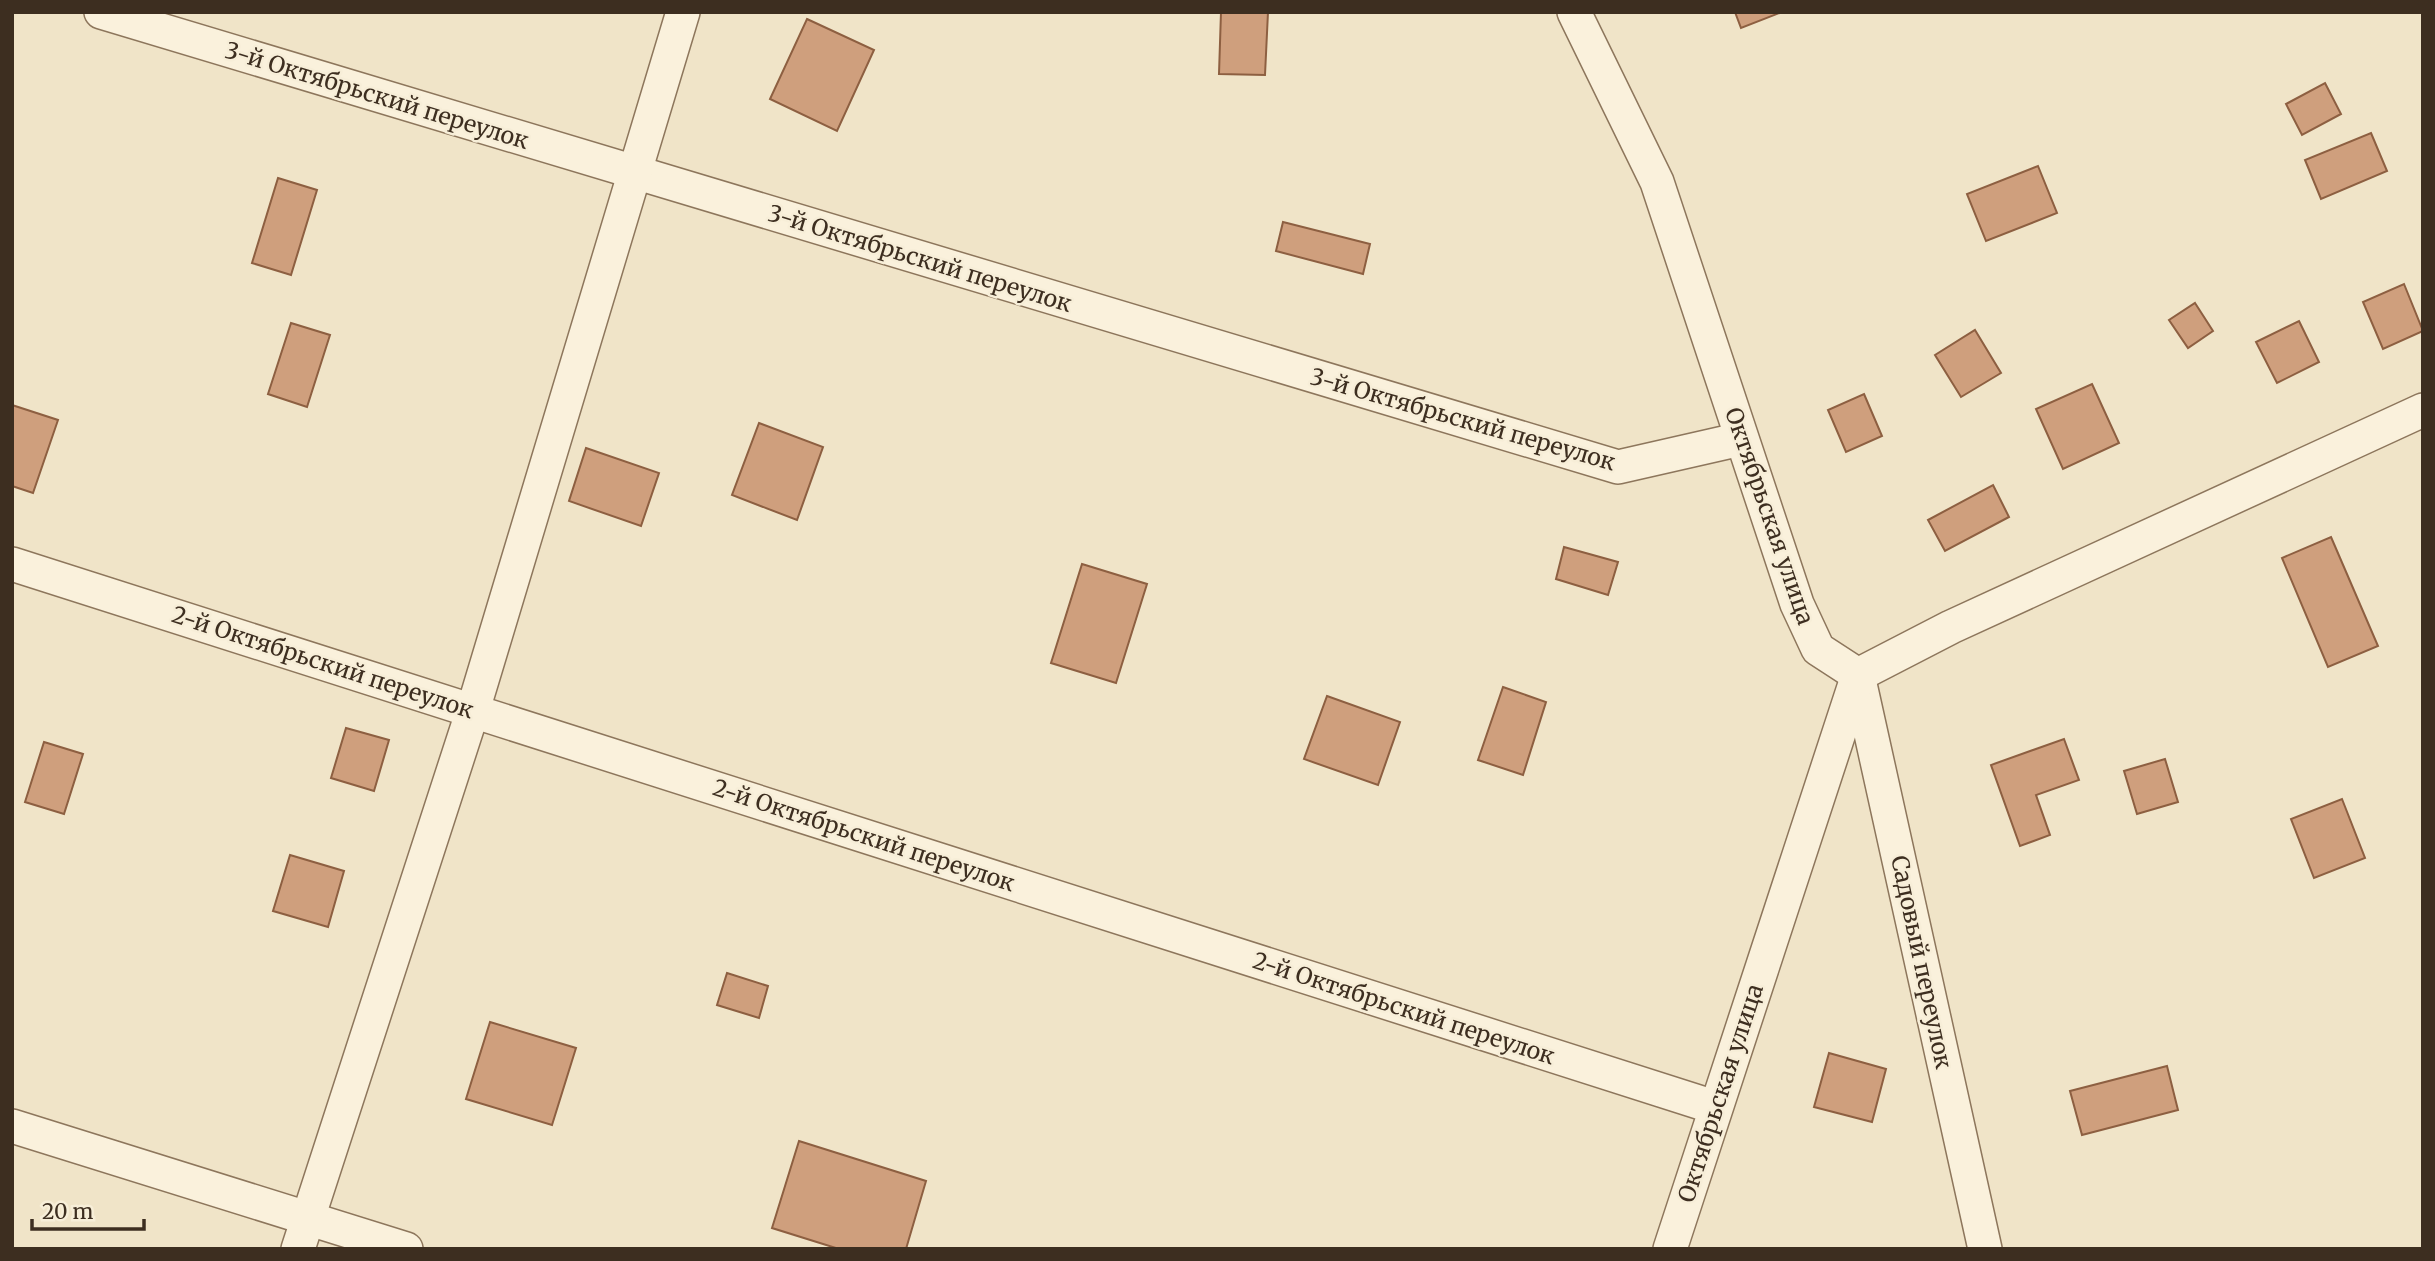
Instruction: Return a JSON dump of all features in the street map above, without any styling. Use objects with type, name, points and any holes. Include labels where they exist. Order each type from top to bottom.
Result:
[{"type":"street","name":"3-й Октябрьский переулок","points":[[101,12],[1618,467],[1741,439]]},
{"type":"street","points":[[302,1233],[473,710],[637,173],[683,12]]},
{"type":"street","name":"Октябрьская улица","points":[[1574,12],[1657,182],[1797,604],[1818,649],[1858,675],[1714,1107],[1670,1249]]},
{"type":"street","points":[[1858,675],[1951,627],[2423,410]]},
{"type":"street","name":"2-й Октябрьский переулок","points":[[12,564],[1714,1107]]},
{"type":"street","name":"Садовый переулок","points":[[1858,675],[1985,1249]]},
{"type":"street","points":[[12,1126],[302,1233],[406,1249]]},
{"type":"building","points":[[1221,12],[1268,12],[1265,75],[1219,74]]},
{"type":"building","points":[[1735,12],[1782,12],[1741,28]]},
{"type":"building","points":[[807,19],[874,50],[837,131],[770,99]]},
{"type":"building","points":[[2325,83],[2341,114],[2302,135],[2286,104]]},
{"type":"building","points":[[2371,133],[2387,171],[2321,199],[2305,160]]},
{"type":"building","points":[[2038,166],[2057,213],[1986,241],[1967,194]]},
{"type":"building","points":[[278,178],[317,190],[291,275],[252,263]]},
{"type":"building","points":[[1283,222],[1370,244],[1363,274],[1276,251]]},
{"type":"building","points":[[2404,284],[2423,331],[2383,349],[2363,302]]},
{"type":"building","points":[[2195,303],[2213,331],[2188,348],[2169,320]]},
{"type":"building","points":[[2299,321],[2319,362],[2277,383],[2256,342]]},
{"type":"building","points":[[291,323],[330,335],[307,407],[268,394]]},
{"type":"building","points":[[1975,330],[2001,373],[1961,397],[1935,355]]},
{"type":"building","points":[[2092,384],[2119,443],[2063,469],[2036,409]]},
{"type":"building","points":[[1864,394],[1882,436],[1846,452],[1828,410]]},
{"type":"building","points":[[12,405],[58,420],[33,493],[12,486]]},
{"type":"building","points":[[759,423],[823,447],[797,520],[732,495]]},
{"type":"building","points":[[586,448],[659,473],[641,526],[569,501]]},
{"type":"building","points":[[1993,485],[2009,517],[1945,551],[1928,520]]},
{"type":"building","points":[[2331,537],[2378,646],[2328,667],[2282,558]]},
{"type":"building","points":[[1564,547],[1618,562],[1608,595],[1556,579]]},
{"type":"building","points":[[1082,564],[1147,584],[1116,683],[1051,663]]},
{"type":"building","points":[[1503,687],[1546,702],[1523,775],[1478,760]]},
{"type":"building","points":[[1327,696],[1400,722],[1378,785],[1304,759]]},
{"type":"building","points":[[346,728],[389,740],[374,791],[331,778]]},
{"type":"building","points":[[2064,739],[2079,780],[2036,795],[2050,835],[2020,846],[1991,765]]},
{"type":"building","points":[[44,742],[83,754],[64,814],[25,802]]},
{"type":"building","points":[[2165,759],[2178,802],[2137,814],[2124,771]]},
{"type":"building","points":[[2342,799],[2365,858],[2314,878],[2291,819]]},
{"type":"building","points":[[290,855],[344,871],[328,927],[273,911]]},
{"type":"building","points":[[727,973],[768,986],[759,1018],[717,1005]]},
{"type":"building","points":[[490,1022],[576,1048],[552,1125],[466,1099]]},
{"type":"building","points":[[1829,1053],[1886,1069],[1872,1122],[1814,1107]]},
{"type":"building","points":[[2167,1066],[2178,1110],[2082,1135],[2070,1091]]},
{"type":"building","points":[[799,1141],[926,1181],[906,1249],[839,1249],[772,1228]]}]
